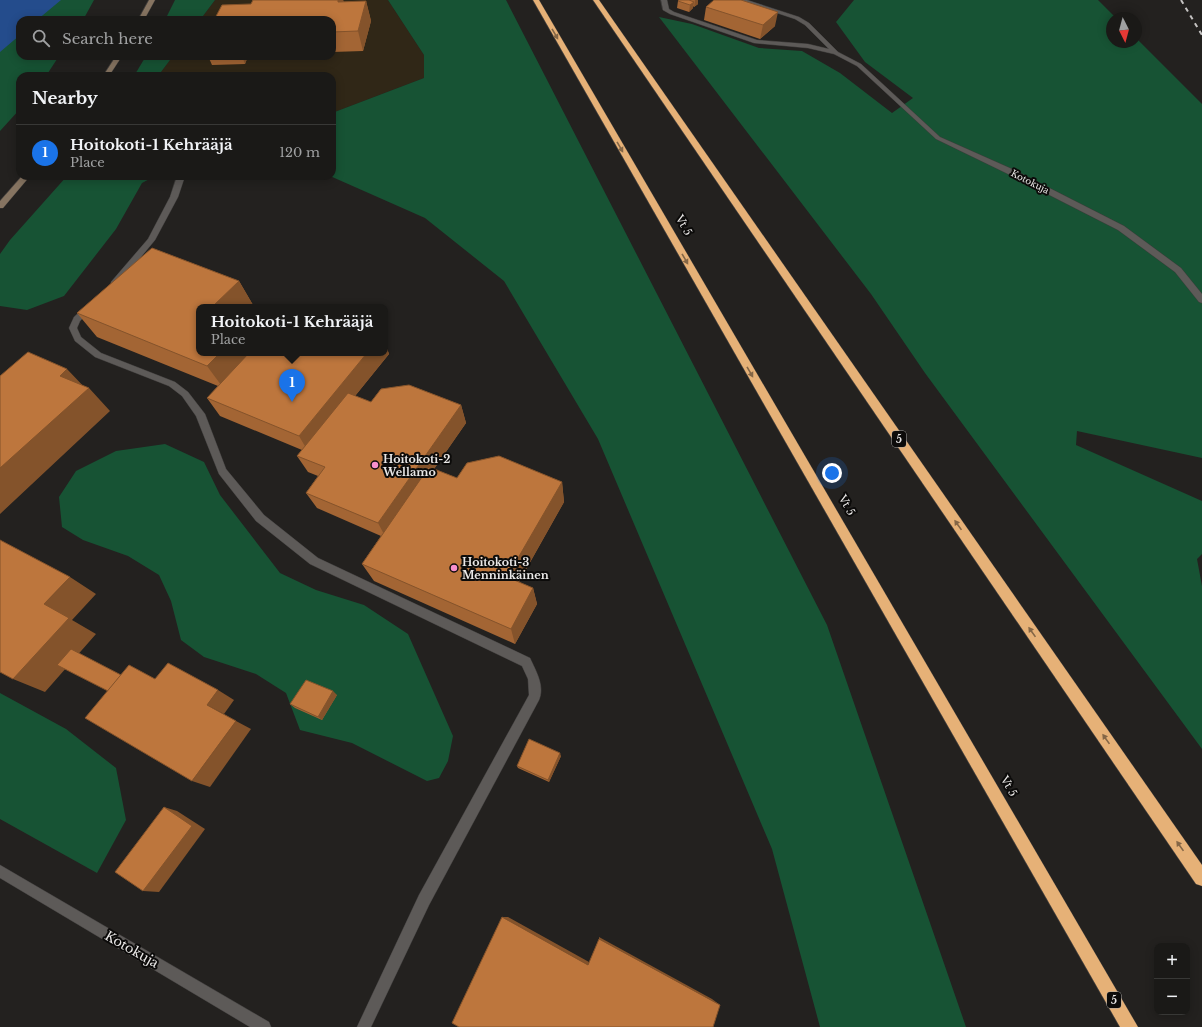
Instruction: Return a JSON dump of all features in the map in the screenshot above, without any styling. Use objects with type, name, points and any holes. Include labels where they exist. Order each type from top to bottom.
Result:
[{"type":"highway","name":"Vt 5","points":[[536,0],[1099,972],[1129,1027]]},
{"type":"highway","name":"5","points":[[596,0],[1202,878]]},
{"type":"highway","points":[[1099,972],[1121,1027]]},
{"type":"main road","points":[[142,16],[152,0]]},
{"type":"main road","points":[[109,72],[116,60]]},
{"type":"main road","points":[[0,206],[23,180]]},
{"type":"street","points":[[664,0],[666,10],[672,13],[756,42],[808,46],[836,53]]},
{"type":"street","points":[[741,0],[796,18],[807,24],[836,53]]},
{"type":"street","name":"Kotokuja","points":[[836,53],[859,65],[938,138],[1009,171],[1121,228],[1178,270],[1202,300]]},
{"type":"street","points":[[108,290],[151,240],[174,197],[180,180]]},
{"type":"street","points":[[97,300],[77,319],[73,328],[78,339],[98,355],[172,384],[185,394],[200,414],[222,471],[260,518],[314,561],[526,662],[534,679],[535,696],[424,900],[364,1027]]},
{"type":"street","name":"Kotokuja","points":[[0,871],[264,1027]]},
{"type":"shaded area","points":[[215,0],[388,0],[424,55],[424,78],[336,111],[336,72],[161,72],[170,60],[336,60],[336,16],[203,16]]},
{"type":"green space","points":[[0,0],[94,0],[85,16],[16,16],[16,60],[56,60],[49,72],[16,72],[16,113],[0,131]]},
{"type":"green space","points":[[175,0],[215,0],[203,16],[167,16]]},
{"type":"green space","points":[[388,0],[506,0],[827,625],[966,1027],[820,1027],[772,849],[598,439],[504,281],[425,218],[336,179],[336,111],[424,78],[424,55]]},
{"type":"green space","points":[[854,0],[1098,0],[1110,12],[1106,12],[1106,48],[1142,48],[1142,44],[1202,104],[1202,458],[1077,431],[1076,445],[1202,501],[1202,554],[1197,559],[1202,586],[1202,749],[925,373],[871,294],[659,17],[692,24],[759,48],[802,51],[840,73],[892,113],[913,98],[865,62],[836,22]]},
{"type":"green space","points":[[144,60],[170,60],[161,72],[136,72]]},
{"type":"green space","points":[[63,180],[148,180],[142,183],[116,229],[64,296],[27,310],[0,306],[0,254],[10,240]]},
{"type":"green space","points":[[165,444],[204,462],[220,495],[280,573],[316,590],[364,605],[408,634],[453,736],[448,761],[439,778],[427,781],[352,743],[300,730],[286,693],[256,674],[204,657],[181,640],[171,601],[159,575],[128,556],[83,540],[62,527],[59,497],[76,471],[116,451]]},
{"type":"green space","points":[[0,693],[66,729],[116,768],[126,820],[97,873],[0,819]]},
{"type":"water","points":[[0,0],[61,0],[42,16],[16,16],[16,38],[0,52]]},
{"type":"building","points":[[253,0],[338,0],[338,2],[366,1],[358,31],[336,32],[336,16],[216,16],[222,5],[251,4]]},
{"type":"building","points":[[689,0],[694,2],[690,5],[678,1]]},
{"type":"building","points":[[714,0],[741,0],[778,12],[763,25],[706,7]]},
{"type":"building","points":[[152,248],[239,281],[215,304],[196,304],[196,356],[217,356],[207,366],[77,313]]},
{"type":"building","points":[[28,352],[67,369],[60,376],[89,388],[0,468],[0,376]]},
{"type":"building","points":[[246,356],[365,356],[299,436],[207,398]]},
{"type":"building","name":"Hoitokoti-2 Wellamo","points":[[409,385],[461,405],[378,523],[306,493],[325,467],[297,456],[348,393],[371,402],[381,389]]},
{"type":"building","name":"Hoitokoti-3 Menninkäinen","points":[[499,456],[562,482],[507,577],[533,588],[511,629],[362,564],[429,467],[457,478],[467,463]]},
{"type":"building","points":[[0,540],[70,577],[44,604],[69,618],[13,679],[0,672]]},
{"type":"building","points":[[71,649],[121,675],[108,691],[57,665]]},
{"type":"building","points":[[168,663],[218,690],[207,705],[236,721],[192,781],[85,718],[129,665],[155,679]]},
{"type":"building","points":[[306,680],[333,691],[318,717],[290,704]]},
{"type":"building","points":[[529,739],[560,753],[548,780],[517,766]]},
{"type":"building","points":[[164,807],[192,826],[143,891],[115,872]]},
{"type":"building","points":[[502,917],[588,965],[599,939],[720,1005],[713,1027],[459,1027],[452,1023]]},
{"type":"railway","points":[[1181,0],[1202,35]]},
{"type":"place","name":"Hoitokoti-1 Kehrääjä","points":[[292,402]]},
{"type":"place","name":"Hoitokoti-2 Wellamo","points":[[375,465]]},
{"type":"place","name":"Hoitokoti-3 Menninkäinen","points":[[454,568]]}]
